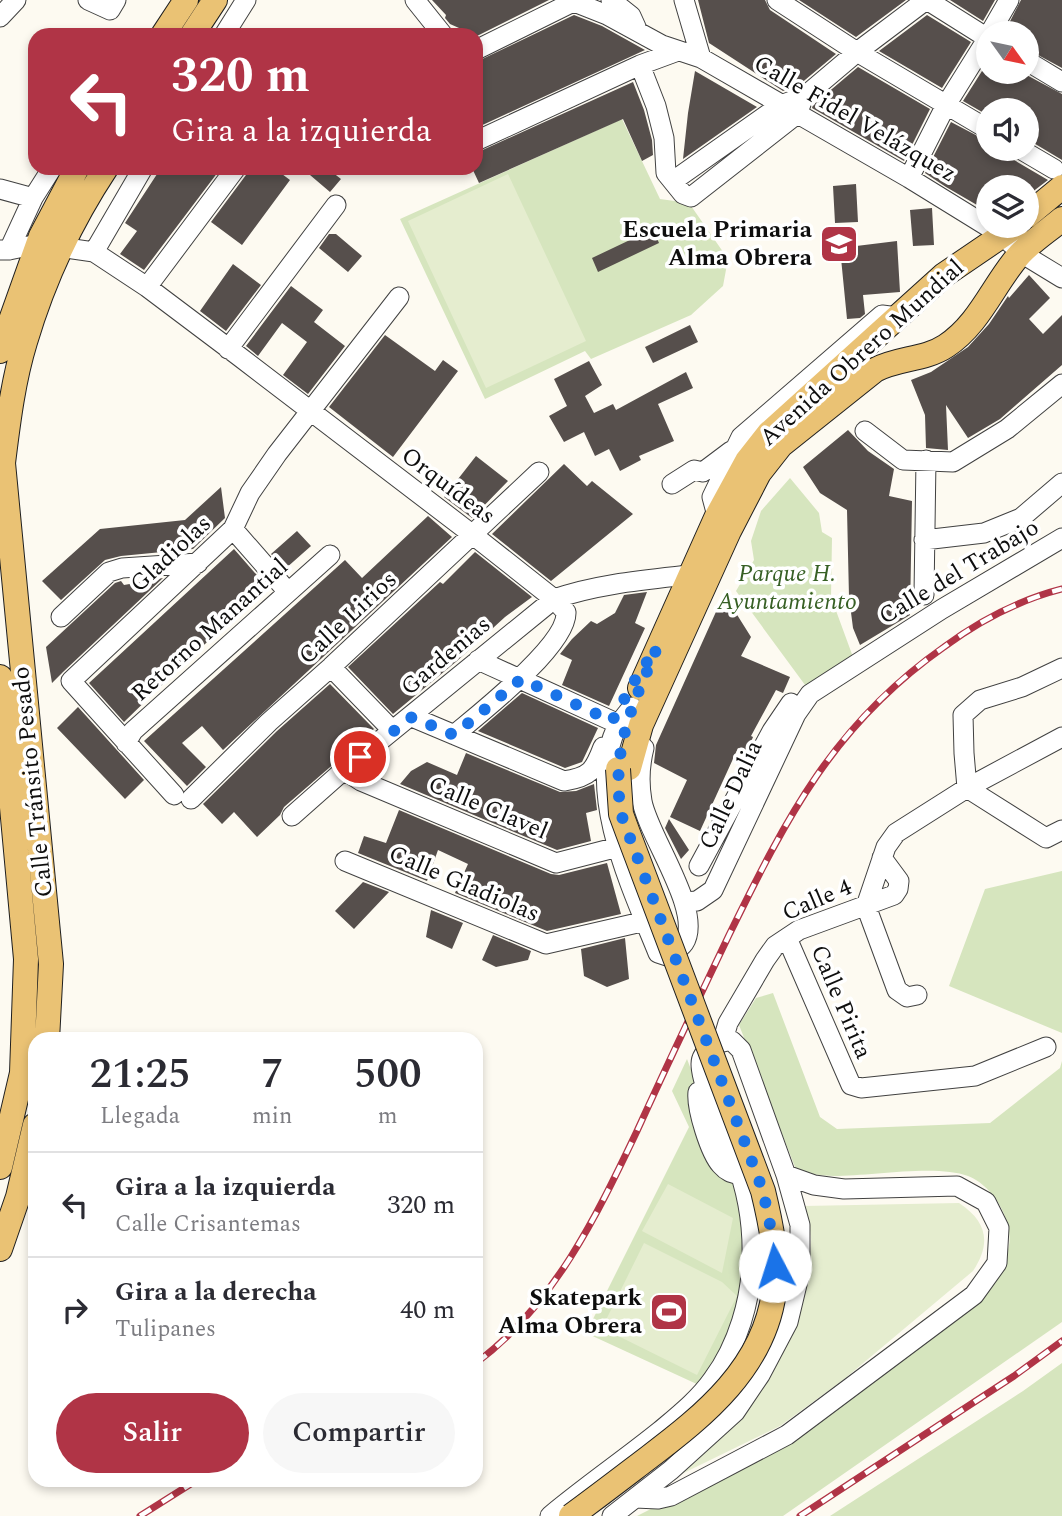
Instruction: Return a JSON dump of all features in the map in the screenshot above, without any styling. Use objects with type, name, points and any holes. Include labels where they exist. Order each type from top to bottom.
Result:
[{"type":"main road","points":[[168,28],[187,0]]},
{"type":"main road","points":[[197,28],[215,0]]},
{"type":"main road","name":"Calle Tránsito Pesado","points":[[47,1032],[51,964],[2,474],[10,410],[25,343],[50,245],[75,175]]},
{"type":"main road","name":"Calle Tránsito Pesado","points":[[0,351],[50,245],[76,218],[102,175]]},
{"type":"main road","points":[[1039,201],[1058,178]]},
{"type":"main road","name":"Avenida Obrero Mundial","points":[[1039,228],[1062,219]]},
{"type":"main road","name":"Avenida Obrero Mundial","points":[[746,461],[769,433],[944,275],[1013,238]]},
{"type":"main road","name":"Avenida Obrero Mundial","points":[[746,461],[781,445],[875,370],[934,353],[948,345],[967,327],[1013,238]]},
{"type":"main road","points":[[586,1516],[715,1418],[737,1394],[768,1343],[778,1315],[783,1281],[783,1242],[772,1192],[723,1055],[633,823],[619,752],[622,714],[657,648],[717,516],[746,461]]},
{"type":"main road","points":[[571,1516],[699,1419],[726,1391],[755,1350],[770,1311],[775,1280],[773,1239],[763,1191],[621,814],[623,768],[729,531],[746,461]]},
{"type":"main road","name":"Calle Tránsito Pesado","points":[[0,677],[26,959],[22,1073],[0,1167]]},
{"type":"main road","points":[[0,1249],[18,1197],[28,1155]]},
{"type":"street","points":[[0,17],[16,0]]},
{"type":"street","points":[[88,0],[113,5]]},
{"type":"street","points":[[228,28],[246,0]]},
{"type":"street","points":[[415,0],[437,28]]},
{"type":"street","points":[[684,0],[701,58]]},
{"type":"street","points":[[777,0],[857,52],[976,122]]},
{"type":"street","points":[[640,65],[656,106],[664,138],[666,173],[683,194],[691,197],[857,52],[927,0],[976,29]]},
{"type":"street","points":[[998,21],[1009,0]]},
{"type":"street","points":[[483,46],[571,1]]},
{"type":"street","name":"Calle Fidel Velázquez","points":[[571,1],[609,5],[639,33],[678,51],[701,58],[794,105],[976,217]]},
{"type":"street","points":[[483,139],[640,65],[678,51]]},
{"type":"street","points":[[909,178],[947,105],[976,58]]},
{"type":"street","points":[[1040,69],[1062,82]]},
{"type":"street","points":[[673,181],[794,105]]},
{"type":"street","points":[[1036,161],[1058,178]]},
{"type":"street","points":[[5,250],[48,175]]},
{"type":"street","points":[[5,250],[50,245],[94,252],[139,175]]},
{"type":"street","points":[[148,287],[231,175]]},
{"type":"street","points":[[0,189],[33,198]]},
{"type":"street","points":[[228,349],[336,205]]},
{"type":"street","name":"Calle Fidel Velázquez","points":[[1013,238],[1062,278]]},
{"type":"street","name":"Orquídeas","points":[[94,252],[148,287],[554,599]]},
{"type":"street","name":"Gladiolas","points":[[125,743],[71,681],[233,529],[250,493],[399,297]]},
{"type":"street","points":[[865,431],[903,460],[953,462],[1007,429],[1062,384]]},
{"type":"street","points":[[924,595],[926,460]]},
{"type":"street","points":[[672,484],[694,470],[703,472],[746,461]]},
{"type":"street","name":"Calle Lirios","points":[[125,743],[182,797],[331,667],[539,472]]},
{"type":"street","points":[[925,540],[984,533],[1021,518],[1062,483]]},
{"type":"street","points":[[233,529],[288,592]]},
{"type":"street","name":"Calle del Trabajo","points":[[699,866],[772,731],[789,705],[798,697],[810,694],[942,609],[1062,538]]},
{"type":"street","name":"Retorno Manantial","points":[[125,743],[133,732],[330,555]]},
{"type":"street","points":[[61,617],[109,572],[122,568],[198,563]]},
{"type":"street","name":"Gardenias","points":[[292,816],[392,730],[412,717],[554,599],[596,588],[690,575]]},
{"type":"street","points":[[454,735],[521,679],[564,627],[566,612],[554,599]]},
{"type":"street","points":[[656,693],[657,712],[640,761],[642,802],[659,847],[685,902],[686,939],[682,946],[667,956],[658,953],[618,847],[608,810],[607,764],[616,729],[639,673],[657,648]]},
{"type":"street","points":[[478,660],[521,679],[622,714]]},
{"type":"street","points":[[331,667],[392,730]]},
{"type":"street","points":[[967,788],[964,715],[980,700],[1023,687],[1062,668]]},
{"type":"street","name":"Calle Dalia","points":[[685,902],[698,901],[713,890],[796,714],[810,694]]},
{"type":"street","points":[[412,717],[564,782],[581,779],[592,771],[622,714]]},
{"type":"street","points":[[917,995],[907,997],[897,990],[866,906],[886,846],[896,834],[967,788],[1062,737]]},
{"type":"street","name":"Calle Clavel","points":[[344,770],[360,781],[556,863],[618,847]]},
{"type":"street","points":[[967,788],[1054,834]]},
{"type":"street","name":"Calle 4","points":[[550,1516],[687,1409],[714,1378],[733,1342],[750,1289],[750,1219],[740,1175],[714,1108],[701,1065],[702,1058],[723,1041],[728,1023],[775,946],[799,930],[894,895],[899,881],[882,858]]},
{"type":"street","name":"Calle Gladiolas","points":[[345,861],[546,944],[646,921]]},
{"type":"street","name":"Calle Pirita","points":[[787,938],[850,1085],[861,1088],[975,1076],[1046,1047]]},
{"type":"street","points":[[612,1516],[671,1470],[735,1412],[761,1375],[788,1322],[800,1272],[800,1225],[786,1175],[741,1050],[732,1041],[723,1041]]},
{"type":"street","points":[[635,1498],[658,1499],[671,1496],[787,1435],[974,1295],[997,1263],[999,1228],[986,1202],[957,1186],[844,1189],[814,1185],[786,1175]]},
{"type":"green space","points":[[622,119],[660,199],[689,203],[728,259],[723,286],[691,315],[591,359],[585,351],[485,399],[400,219]]},
{"type":"green space","points":[[508,174],[586,341],[486,388],[408,221]]},
{"type":"green space","name":"Parque H. Ayuntamiento","points":[[790,478],[819,513],[822,532],[832,538],[831,597],[853,657],[808,689],[736,591],[754,560],[751,541],[761,511]]},
{"type":"green space","points":[[1062,871],[1062,1033],[949,986],[985,889]]},
{"type":"green space","points":[[773,993],[820,1117],[837,1129],[990,1123],[1060,1068],[1062,1061],[1062,1322],[783,1516],[637,1516],[801,1433],[999,1270],[1008,1249],[1009,1230],[1001,1208],[985,1187],[968,1176],[939,1171],[834,1176],[797,1172],[739,1025],[756,998]]},
{"type":"green space","points":[[687,1059],[735,1185],[748,1267],[730,1340],[701,1386],[586,1333],[689,1127],[672,1091]]},
{"type":"green space","points":[[668,1184],[733,1218],[722,1273],[642,1231]]},
{"type":"green space","points":[[959,1203],[976,1218],[984,1234],[982,1252],[973,1271],[843,1380],[780,1426],[657,1486],[725,1434],[743,1414],[774,1370],[796,1321],[809,1269],[811,1238],[804,1206]]},
{"type":"green space","name":"Skatepark Alma Obrera","points":[[644,1243],[722,1282],[737,1296],[697,1375],[602,1328]]},
{"type":"green space","points":[[1062,1363],[1062,1516],[830,1516],[1023,1391]]},
{"type":"building","points":[[432,0],[549,0],[483,33],[483,28],[459,28],[450,24],[445,18],[446,15]]},
{"type":"building","points":[[698,0],[765,0],[770,10],[836,54],[799,85],[783,91],[709,43]]},
{"type":"building","points":[[799,0],[906,0],[856,37]]},
{"type":"building","points":[[950,0],[995,0],[983,21]]},
{"type":"building","points":[[1021,0],[1062,0],[1062,68],[1040,56],[1040,21],[1010,21]]},
{"type":"building","points":[[574,15],[602,26],[645,50],[483,125],[483,59]]},
{"type":"building","points":[[927,15],[971,42],[942,88],[879,51]]},
{"type":"building","points":[[858,67],[930,109],[904,161],[812,108]]},
{"type":"building","points":[[695,71],[757,107],[683,159],[688,113]]},
{"type":"building","points":[[976,80],[976,84],[1040,82],[1062,94],[1062,160],[1039,146],[1039,98],[976,98],[976,108],[963,101]]},
{"type":"building","points":[[633,82],[644,110],[653,155],[642,161],[623,119],[479,183],[475,175],[483,175],[483,150]]},
{"type":"building","points":[[951,122],[976,135],[976,161],[1016,161],[1048,180],[1039,187],[1039,175],[976,175],[976,204],[925,173]]},
{"type":"building","points":[[156,175],[216,175],[144,270],[120,254],[137,231],[125,223]]},
{"type":"building","points":[[246,175],[283,175],[290,180],[242,245],[211,222]]},
{"type":"building","points":[[310,175],[336,175],[341,179],[330,192]]},
{"type":"building","points":[[856,184],[858,222],[835,223],[833,186]]},
{"type":"building","points":[[932,208],[934,245],[913,246],[910,210]]},
{"type":"building","points":[[653,229],[659,243],[598,272],[592,258]]},
{"type":"building","points":[[329,234],[336,234],[362,256],[348,272],[319,248]]},
{"type":"building","points":[[897,241],[900,292],[863,295],[865,314],[860,318],[847,319],[840,248]]},
{"type":"building","points":[[233,264],[261,285],[226,331],[200,311]]},
{"type":"building","points":[[1029,275],[1050,298],[1029,319],[1043,334],[1062,315],[1062,365],[1000,419],[968,438],[946,405],[948,450],[926,448],[925,415],[911,380],[931,372],[968,347],[989,324],[1008,296],[1009,298]]},
{"type":"building","points":[[291,286],[323,310],[314,322],[345,346],[308,394],[283,375],[307,342],[282,323],[258,356],[246,346]]},
{"type":"building","points":[[690,325],[698,342],[653,363],[645,347]]},
{"type":"building","points":[[385,335],[435,371],[443,360],[458,371],[393,457],[329,407]]},
{"type":"building","points":[[589,361],[602,385],[585,396],[594,413],[613,404],[616,410],[686,372],[693,388],[658,404],[674,441],[639,456],[641,460],[620,471],[609,449],[595,456],[584,432],[564,442],[549,416],[567,406],[554,379]]},
{"type":"building","points":[[848,430],[868,451],[894,469],[889,496],[912,501],[910,615],[860,645],[853,628],[849,597],[847,510],[820,493],[803,467]]},
{"type":"building","points":[[476,456],[508,481],[472,518],[444,497]]},
{"type":"building","points":[[564,464],[587,486],[592,481],[633,514],[551,581],[492,534]]},
{"type":"building","points":[[221,487],[225,518],[193,549],[105,560],[61,600],[42,581],[100,529],[185,520]]},
{"type":"building","points":[[428,516],[452,537],[223,750],[202,726],[182,743],[206,767],[187,786],[144,741],[345,560],[362,578]]},
{"type":"building","points":[[297,531],[311,546],[285,569],[271,554]]},
{"type":"building","points":[[234,549],[269,589],[198,650],[124,722],[89,683]]},
{"type":"building","points":[[475,552],[532,597],[393,714],[348,667],[440,582],[443,584]]},
{"type":"building","points":[[163,578],[52,683],[46,647],[115,583],[121,581],[124,585]]},
{"type":"building","points":[[647,592],[635,623],[645,628],[609,706],[562,685],[572,660],[560,654],[572,639],[591,621],[597,624],[615,613],[624,595]]},
{"type":"building","points":[[724,594],[751,637],[741,656],[790,677],[783,693],[776,690],[751,736],[753,737],[747,752],[738,748],[700,831],[670,817],[687,780],[654,763],[656,745]]},
{"type":"building","points":[[330,684],[374,729],[284,807],[280,815],[257,837],[234,812],[222,824],[203,804],[277,731]]},
{"type":"building","points":[[522,693],[598,728],[582,762],[565,768],[478,731]]},
{"type":"building","points":[[78,707],[144,780],[125,799],[57,728]]},
{"type":"building","points":[[466,753],[560,792],[576,791],[594,784],[597,810],[586,813],[591,841],[557,850],[400,784],[411,771],[427,762],[457,775]]},
{"type":"building","points":[[399,810],[551,874],[559,875],[607,863],[621,914],[547,931],[455,893],[468,864],[438,850],[427,881],[358,853],[364,836],[386,843]]},
{"type":"building","points":[[669,819],[689,850],[681,859],[665,828]]},
{"type":"building","points":[[363,882],[389,892],[354,929],[335,911]]},
{"type":"building","points":[[431,910],[463,923],[452,949],[426,937]]},
{"type":"building","points":[[493,935],[531,951],[528,960],[496,967],[482,960]]},
{"type":"building","points":[[625,938],[629,979],[607,987],[584,976],[581,949]]},
{"type":"railway","points":[[483,1357],[504,1340],[550,1287],[589,1227],[771,851],[793,813],[842,741],[905,677],[957,637],[1015,605],[1062,589]]},
{"type":"railway","points":[[800,1516],[1014,1376],[1062,1341]]},
{"type":"railway","points":[[140,1516],[186,1487]]},
{"type":"place","name":"Escuela Primaria Alma Obrera","points":[[839,244]]},
{"type":"place","name":"Skatepark Alma Obrera","points":[[669,1312]]},
{"type":"route","points":[[360,757],[412,717],[454,735],[521,679],[612,721],[626,694],[657,648],[632,707],[619,752],[621,814],[763,1191],[773,1239],[775,1266]]}]
